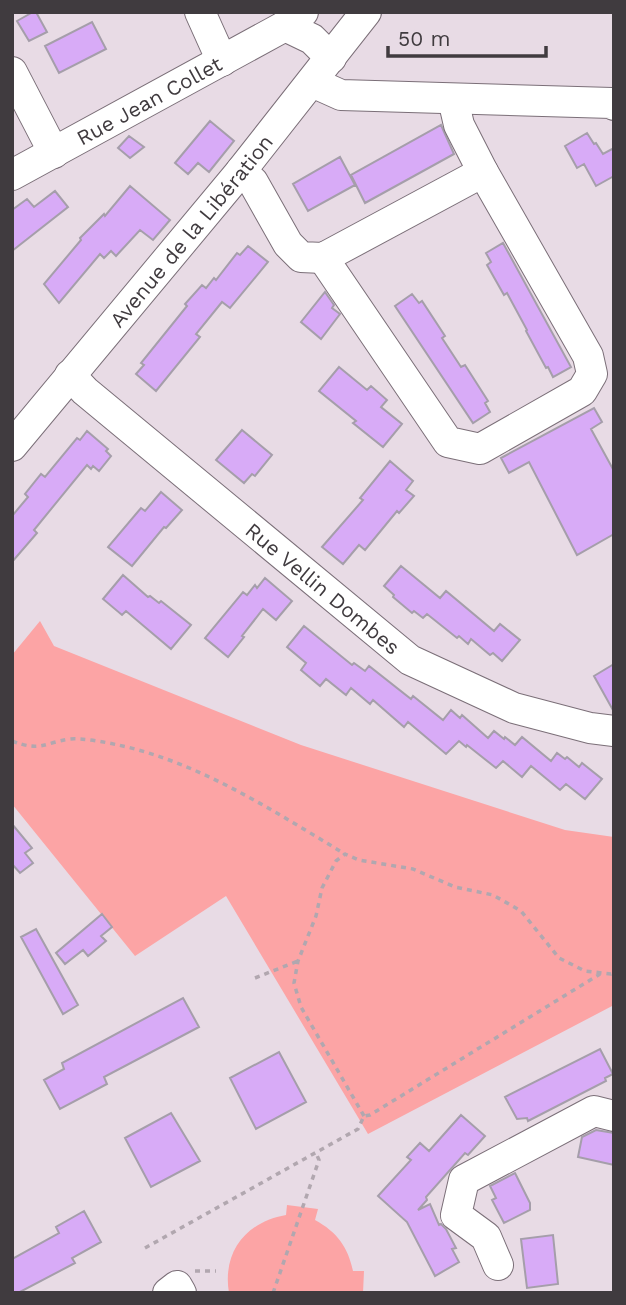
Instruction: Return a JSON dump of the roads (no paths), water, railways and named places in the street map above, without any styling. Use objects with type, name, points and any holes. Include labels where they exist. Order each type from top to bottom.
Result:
[{"type":"street","points":[[200,12],[222,61]]},
{"type":"street","name":"Avenue de la Libération","points":[[12,446],[241,171],[366,12]]},
{"type":"street","name":"Rue Jean Collet","points":[[12,175],[222,61],[296,17],[330,27],[338,48]]},
{"type":"street","points":[[12,72],[54,153]]},
{"type":"street","points":[[312,82],[341,95],[614,105]]},
{"type":"street","points":[[323,258],[448,442],[481,449],[582,391],[592,374],[588,356],[483,172],[459,125],[453,99]]},
{"type":"street","points":[[241,171],[253,182],[288,244],[301,257],[323,258],[483,172]]},
{"type":"street","name":"Rue Vellin Dombes","points":[[70,375],[85,391],[410,660],[514,708],[590,728],[614,731]]},
{"type":"street","points":[[498,1265],[486,1237],[456,1215],[464,1180],[594,1111],[614,1116]]},
{"type":"street","points":[[168,1293],[177,1286],[181,1293]]}]
